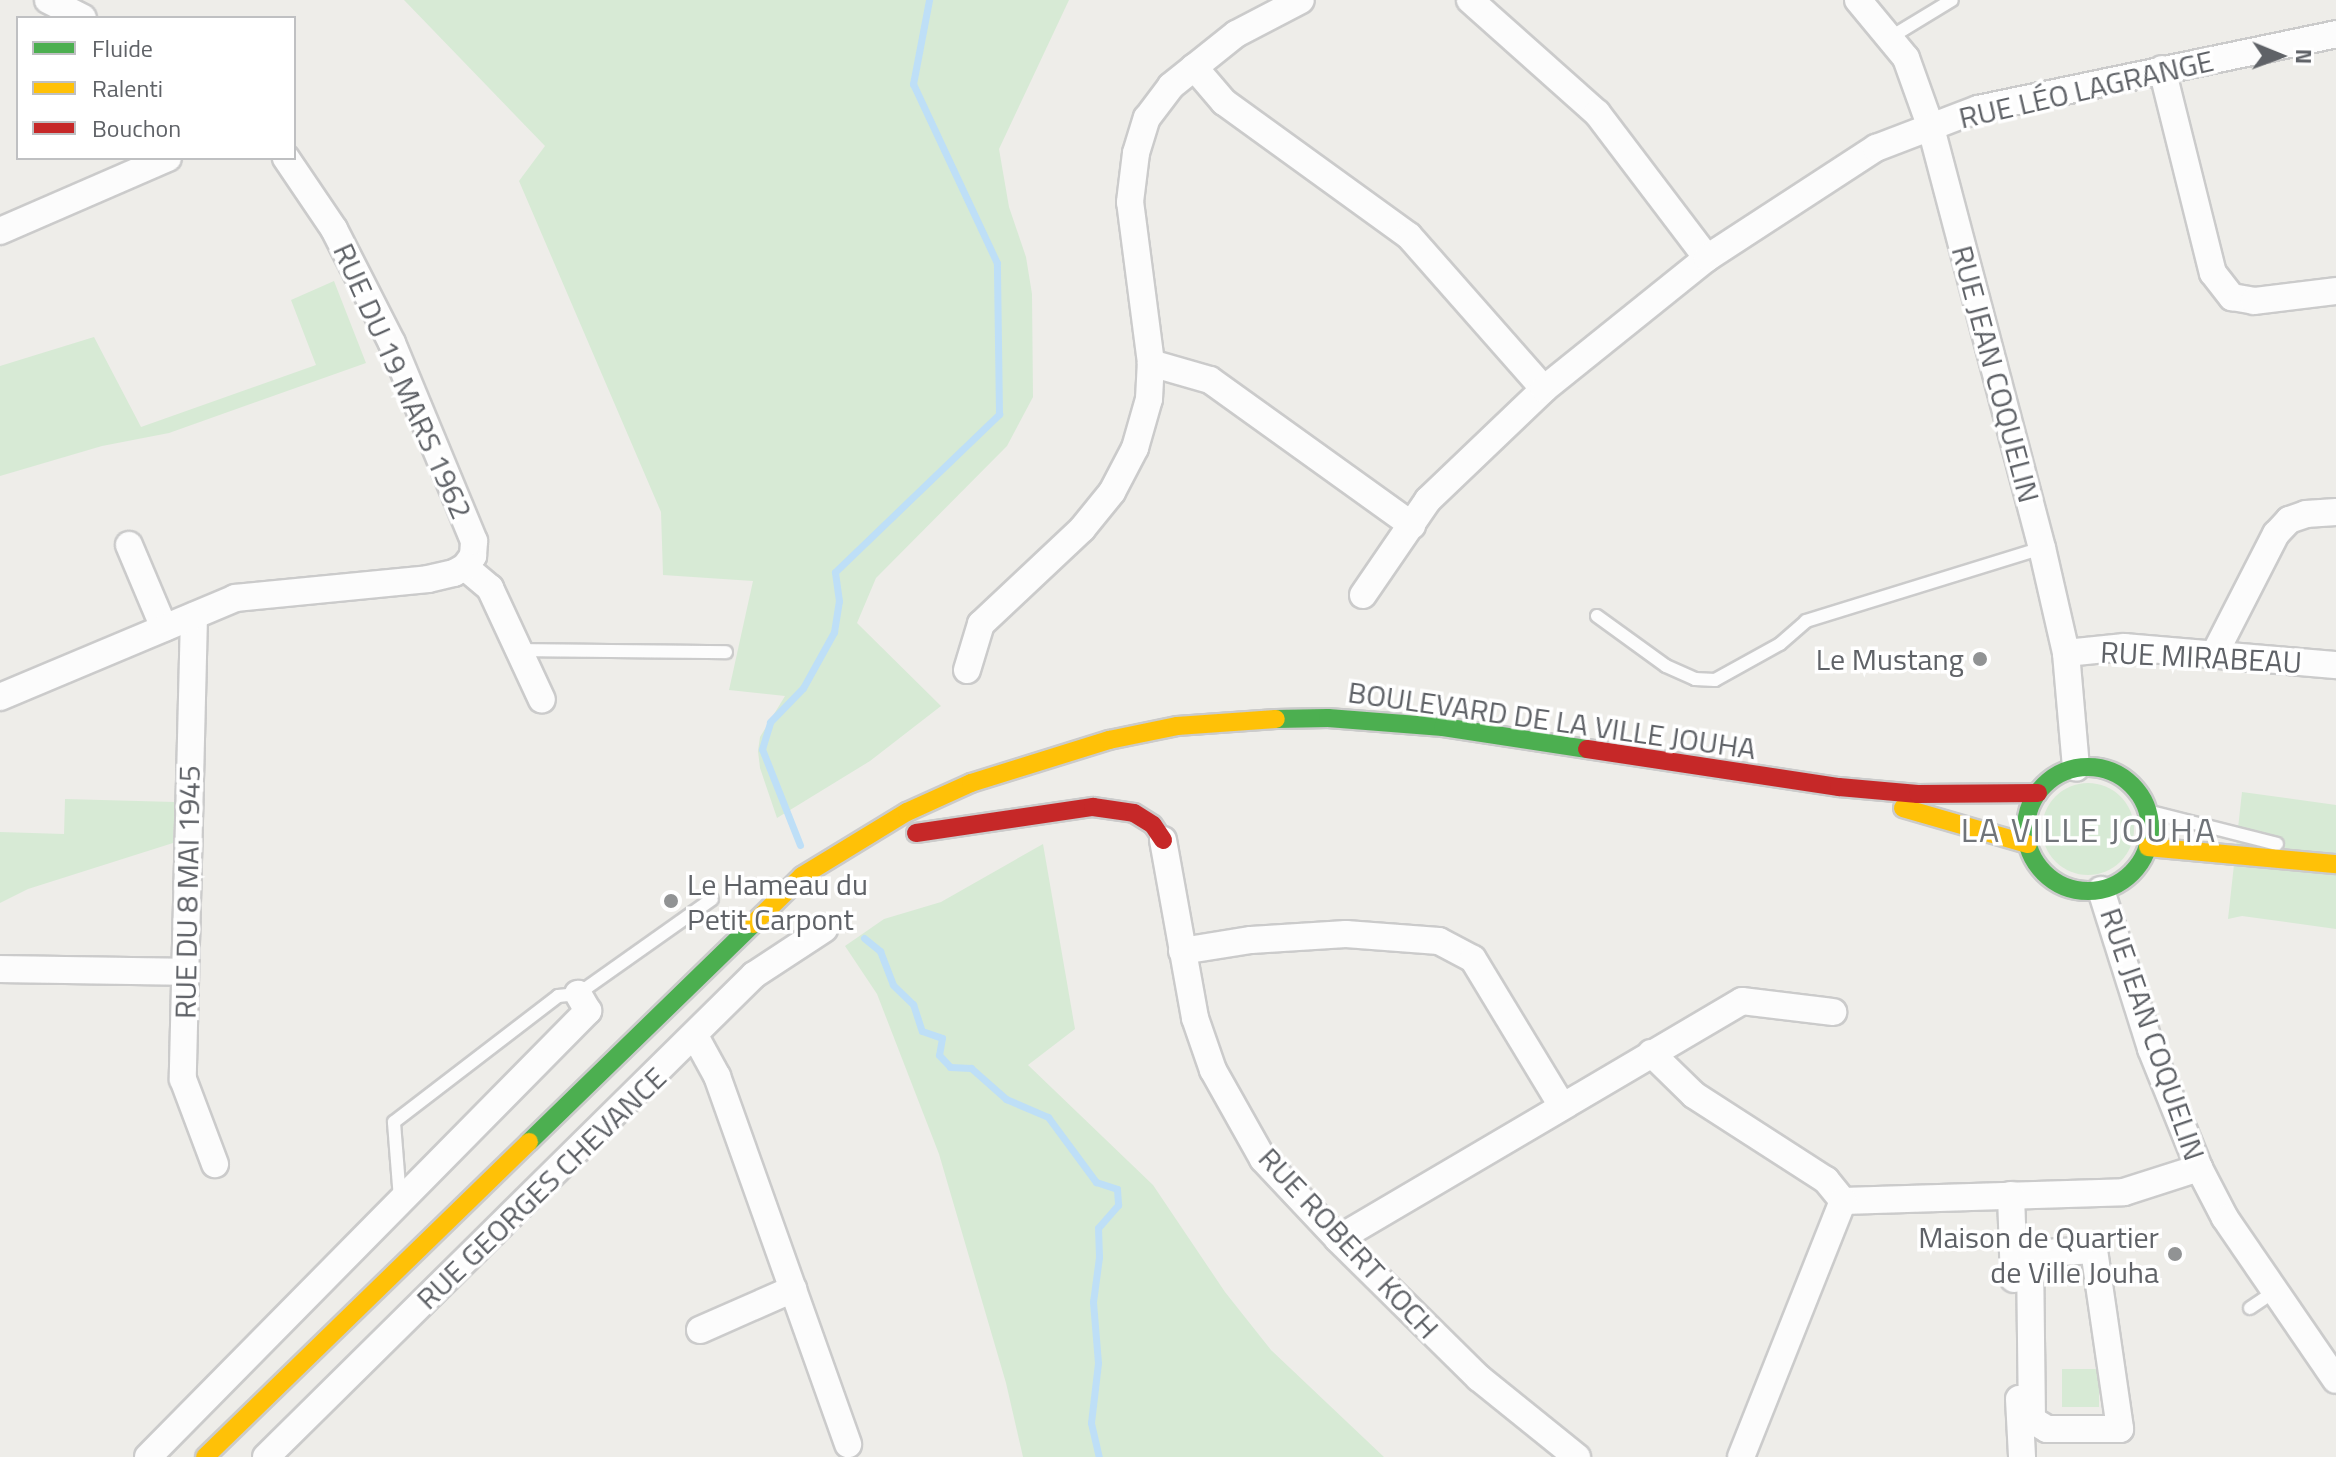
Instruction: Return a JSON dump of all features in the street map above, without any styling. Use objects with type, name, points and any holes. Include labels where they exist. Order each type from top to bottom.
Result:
[{"type":"main road","name":"BOULEVARD DE LA VILLE JOUHA","points":[[205,1457],[802,876],[907,812],[971,783],[1109,740],[1227,720],[1370,720],[1443,727],[1839,787],[1918,794],[2009,796],[2038,793]]},
{"type":"main road","name":"BOULEVARD DE LA VILLE JOUHA","points":[[1479,752],[1917,810],[2028,844]]},
{"type":"main road","points":[[2076,768],[2112,772],[2140,794],[2147,811],[2150,829],[2148,847],[2130,874],[2101,890],[2086,891],[2055,882],[2043,871],[2028,844],[2027,826],[2038,793],[2061,773],[2076,768]]},
{"type":"main road","points":[[978,805],[909,837],[1093,807],[1134,813],[1153,825],[1163,840]]},
{"type":"main road","points":[[2148,847],[2328,863]]},
{"type":"main road","points":[[748,927],[807,897]]},
{"type":"street","points":[[48,0],[79,16]]},
{"type":"street","points":[[967,670],[981,624],[1082,529],[1112,492],[1135,448],[1149,399],[1151,363],[1130,202],[1136,153],[1147,118],[1171,86],[1236,34],[1301,0]]},
{"type":"street","points":[[1470,0],[1597,113],[1707,258]]},
{"type":"street","name":"RUE JEAN COQUELIN","points":[[1858,0],[1906,58],[1931,128],[2042,548],[2066,653],[2076,768]]},
{"type":"street","name":"RUE LÉO LAGRANGE","points":[[1363,595],[1428,500],[1544,389],[1707,258],[1876,148],[1978,109],[2336,34]]},
{"type":"street","points":[[1194,67],[1224,102],[1409,236],[1544,389]]},
{"type":"street","points":[[2162,69],[2213,273],[2232,297],[2254,301],[2336,291]]},
{"type":"street","points":[[0,231],[163,160]]},
{"type":"street","name":"RUE DU 19 MARS 1962","points":[[287,160],[334,229],[392,343],[474,541],[473,556],[465,567]]},
{"type":"street","points":[[1151,363],[1210,380],[1412,525]]},
{"type":"street","points":[[2215,653],[2276,534],[2289,520],[2306,514],[2336,512]]},
{"type":"street","points":[[129,545],[164,628]]},
{"type":"street","points":[[0,697],[235,598],[428,579],[465,567],[490,588],[542,700]]},
{"type":"street","name":"RUE DU 8 MAI 1945","points":[[194,616],[183,1079],[215,1164]]},
{"type":"street","name":"RUE MIRABEAU","points":[[2066,653],[2125,647],[2336,665]]},
{"type":"street","name":"RUE ROBERT KOCH","points":[[1163,840],[1195,1018],[1213,1070],[1263,1159],[1338,1239],[1479,1378],[1577,1457]]},
{"type":"street","name":"RUE JEAN COQUELIN","points":[[2101,890],[2151,1049],[2199,1168],[2225,1218],[2336,1380]]},
{"type":"street","name":"RUE GEORGES CHEVANCE","points":[[266,1457],[754,975],[824,929]]},
{"type":"street","points":[[1182,951],[1251,940],[1346,934],[1439,941],[1473,959],[1562,1106]]},
{"type":"street","points":[[0,969],[185,972]]},
{"type":"street","points":[[148,1457],[588,1011],[578,994]]},
{"type":"street","points":[[1338,1239],[1742,1001],[1833,1012]]},
{"type":"street","points":[[695,1036],[717,1076],[848,1444]]},
{"type":"street","points":[[1651,1053],[1694,1095],[1826,1180],[1843,1201]]},
{"type":"street","points":[[1843,1201],[2124,1192],[2199,1168]]},
{"type":"street","points":[[2011,1195],[2022,1457]]},
{"type":"street","points":[[1741,1457],[1843,1201]]},
{"type":"street","points":[[2094,1250],[2120,1429],[2047,1429],[2032,1420],[2030,1254],[2094,1250]]},
{"type":"street","points":[[700,1330],[793,1289]]},
{"type":"lane","points":[[1891,37],[1952,0]]},
{"type":"lane","points":[[1597,616],[1666,666],[1695,679],[1715,680],[1780,644],[1806,621],[2042,548]]},
{"type":"lane","points":[[519,650],[726,652]]},
{"type":"lane","points":[[2147,811],[2259,837],[2328,863]]},
{"type":"lane","points":[[400,1199],[394,1122],[558,996],[578,994],[712,899]]},
{"type":"lane","points":[[2250,1308],[2275,1291]]},
{"type":"green space","points":[[404,0],[1069,0],[999,149],[1009,207],[1026,257],[1032,294],[1033,397],[1007,446],[876,578],[857,623],[941,706],[870,761],[777,818],[760,768],[758,751],[760,737],[785,696],[729,690],[753,581],[663,575],[661,512],[519,181],[545,146]]},
{"type":"green space","points":[[334,281],[366,363],[169,433],[102,446],[0,476],[0,366],[94,337],[141,427],[316,365],[291,300]]},
{"type":"green space","points":[[2079,783],[2097,783],[2114,790],[2127,803],[2134,829],[2127,855],[2114,868],[2097,875],[2079,875],[2062,868],[2049,855],[2042,838],[2042,820],[2049,803],[2062,790]]},
{"type":"green space","points":[[2242,792],[2336,805],[2336,929],[2242,916],[2228,919]]},
{"type":"green space","points":[[65,799],[175,802],[173,843],[28,889],[0,903],[0,832],[64,834]]},
{"type":"green space","points":[[1043,844],[1075,1029],[1028,1065],[1153,1185],[1225,1292],[1271,1350],[1384,1457],[1023,1457],[1006,1383],[939,1154],[877,994],[845,946],[884,919],[941,902]]},
{"type":"green space","points":[[2062,1369],[2099,1369],[2099,1407],[2062,1407]]},
{"type":"waterway","points":[[800,845],[762,749],[770,722],[803,688],[834,632],[839,601],[835,572],[999,414],[997,263],[913,84],[929,0]]},
{"type":"waterway","points":[[864,938],[880,951],[893,985],[913,1004],[922,1031],[942,1038],[939,1055],[950,1067],[971,1068],[1006,1099],[1048,1117],[1096,1182],[1117,1189],[1118,1205],[1098,1228],[1099,1257],[1093,1302],[1098,1363],[1091,1423],[1099,1457]]},
{"type":"traffic: fast","points":[[1276,719],[1328,718],[1443,727],[1587,749]]},
{"type":"traffic: fast","points":[[2088,767],[2112,772],[2132,785],[2145,805],[2150,829],[2145,853],[2132,873],[2112,886],[2088,891],[2064,886],[2044,873],[2031,853],[2026,829],[2031,805],[2044,785],[2064,772],[2088,767]]},
{"type":"traffic: fast","points":[[529,1142],[753,924]]},
{"type":"traffic: slow","points":[[753,924],[802,876],[907,812],[971,783],[1109,740],[1177,726],[1276,719]]},
{"type":"traffic: slow","points":[[1903,808],[2028,844]]},
{"type":"traffic: slow","points":[[2148,847],[2336,864]]},
{"type":"traffic: slow","points":[[205,1457],[529,1142]]},
{"type":"traffic: jam","points":[[1587,749],[1839,787],[1918,794],[2038,793]]},
{"type":"traffic: jam","points":[[916,833],[1093,807],[1134,813],[1153,825],[1163,840]]},
{"type":"place","name":"Le Mustang","points":[[1980,659]]},
{"type":"place","name":"Le Hameau du Petit Carpont","points":[[671,901]]},
{"type":"place","name":"Maison de Quartier de Ville Jouha","points":[[2175,1254]]},
{"type":"district","name":"LA VILLE JOUHA","points":[[2089,830]]}]
